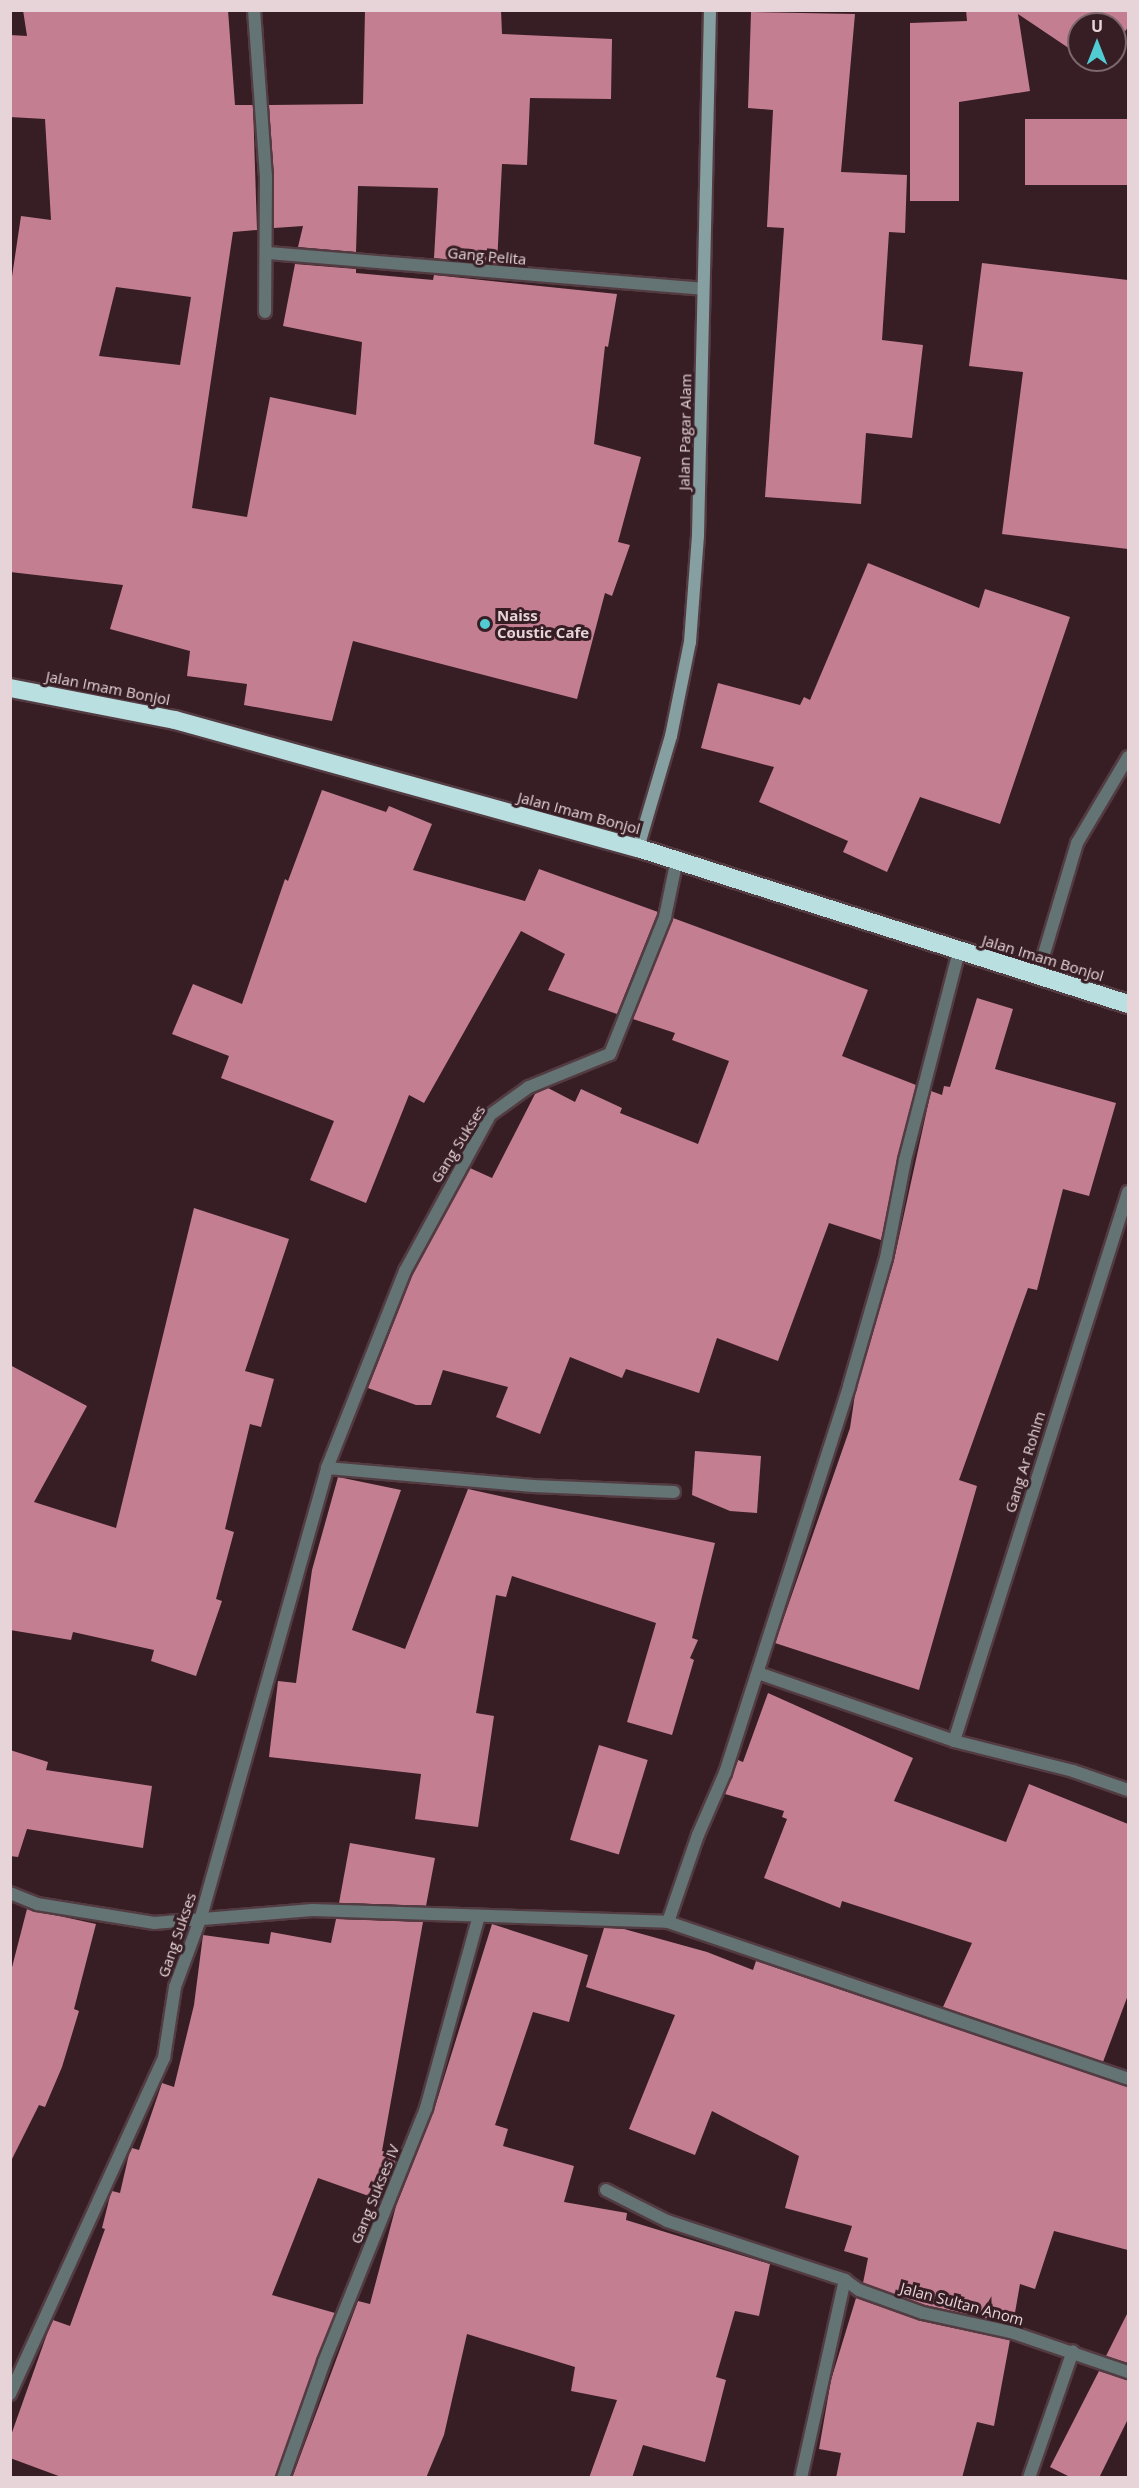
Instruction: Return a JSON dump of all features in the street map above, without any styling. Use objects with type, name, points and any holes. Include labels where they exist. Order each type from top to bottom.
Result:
[{"type":"highway","name":"Jalan Imam Bonjol","points":[[10,688],[174,720],[638,848],[959,951],[1127,1000]]},
{"type":"street","points":[[254,10],[268,253],[265,312]]},
{"type":"street","name":"Jalan Pagar Alam","points":[[638,848],[671,736],[690,642],[698,535],[710,10]]},
{"type":"street","name":"Gang Pelita","points":[[268,253],[703,289]]},
{"type":"street","points":[[1038,975],[1077,843],[1128,757]]},
{"type":"street","name":"Gang Sukses","points":[[10,2394],[164,2058],[174,1987],[201,1917],[327,1468],[405,1271],[490,1115],[529,1087],[610,1054],[665,917],[677,859]]},
{"type":"street","points":[[668,1922],[758,1673],[886,1258],[904,1160],[959,951]]},
{"type":"street","name":"Gang Ar Rohim","points":[[954,1741],[1128,1192]]},
{"type":"street","points":[[327,1468],[533,1486],[674,1492]]},
{"type":"street","points":[[758,1673],[954,1741],[1073,1771],[1128,1790]]},
{"type":"street","points":[[10,1893],[37,1904],[154,1923],[201,1917],[312,1910],[668,1922],[1128,2079]]},
{"type":"street","name":"Gang Sukses IV","points":[[283,2478],[324,2362],[426,2108],[479,1916]]},
{"type":"street","name":"Jalan Sultan Anom","points":[[606,2190],[666,2221],[845,2280],[859,2290],[923,2313],[1073,2351],[1128,2372]]},
{"type":"street","points":[[801,2478],[845,2280]]},
{"type":"street","points":[[1029,2478],[1073,2351]]},
{"type":"building","points":[[23,10],[228,10],[235,105],[253,105],[257,230],[233,232],[192,508],[247,517],[270,397],[356,415],[362,342],[283,326],[295,264],[356,269],[356,273],[433,280],[434,275],[617,294],[608,347],[605,346],[594,444],[641,457],[618,542],[630,545],[612,596],[605,593],[577,699],[353,641],[332,721],[244,705],[247,684],[187,676],[190,651],[110,629],[123,585],[10,572],[10,290],[21,216],[51,220],[45,119],[10,117],[10,35],[27,36]],"holes":[[[116,287],[191,297],[180,365],[99,356]]]},
{"type":"building","points":[[365,10],[501,10],[502,34],[612,39],[611,99],[530,98],[527,165],[502,164],[497,264],[434,258],[438,188],[358,186],[356,252],[298,247],[303,226],[274,228],[269,105],[363,104]]},
{"type":"building","points":[[966,10],[1128,10],[1127,29],[1127,12],[1067,12],[1067,47],[1018,14],[1030,91],[959,102],[959,201],[910,201],[910,23],[967,21]]},
{"type":"building","points":[[751,12],[855,14],[841,172],[907,175],[905,233],[889,232],[882,340],[923,345],[912,438],[866,433],[861,504],[765,497],[784,228],[767,227],[773,110],[748,108]]},
{"type":"building","points":[[1025,119],[1128,119],[1128,185],[1025,185]]},
{"type":"building","points":[[982,263],[1128,280],[1128,549],[1002,534],[1023,372],[969,366]]},
{"type":"building","points":[[868,563],[979,608],[985,589],[1070,617],[1000,824],[920,797],[887,872],[843,852],[848,841],[759,802],[774,767],[701,748],[718,683],[800,705],[804,697],[810,700]]},
{"type":"building","points":[[322,790],[386,812],[389,806],[432,824],[413,870],[525,901],[539,869],[658,912],[617,1014],[548,990],[565,954],[521,931],[424,1103],[409,1095],[366,1203],[310,1180],[334,1121],[221,1078],[229,1056],[172,1034],[193,984],[242,1004],[285,879],[288,881]]},
{"type":"building","points":[[673,918],[868,990],[842,1056],[916,1085],[881,1240],[829,1223],[778,1361],[717,1338],[699,1393],[626,1369],[622,1378],[570,1357],[540,1434],[496,1417],[508,1387],[443,1370],[431,1405],[416,1405],[368,1388],[412,1276],[470,1168],[492,1178],[535,1094],[548,1088],[575,1102],[581,1089],[622,1108],[620,1113],[698,1144],[729,1061],[672,1040],[675,1033],[633,1019]]},
{"type":"building","points":[[977,998],[1013,1009],[995,1069],[1116,1103],[1089,1196],[1063,1189],[1037,1290],[1028,1288],[959,1480],[977,1486],[919,1690],[775,1643],[850,1428],[855,1394],[894,1260],[931,1091],[942,1095],[944,1086],[950,1087]]},
{"type":"building","points":[[194,1208],[289,1239],[245,1371],[274,1379],[261,1427],[250,1424],[225,1529],[234,1532],[216,1599],[222,1601],[196,1676],[151,1661],[154,1650],[73,1632],[71,1640],[10,1630],[10,1365],[87,1406],[34,1502],[116,1528]]},
{"type":"building","points":[[695,1451],[761,1456],[757,1513],[730,1511],[692,1495]]},
{"type":"building","points":[[338,1477],[401,1490],[352,1630],[405,1649],[468,1489],[715,1543],[692,1638],[698,1640],[690,1658],[694,1660],[672,1735],[627,1722],[656,1623],[512,1576],[506,1597],[496,1595],[476,1713],[494,1716],[478,1827],[415,1819],[421,1774],[269,1757],[278,1681],[296,1683],[312,1570]]},
{"type":"building","points":[[768,1693],[913,1758],[894,1801],[1006,1842],[1029,1784],[1128,1824],[1128,1995],[1103,2062],[943,2007],[972,1943],[842,1901],[840,1908],[764,1878],[787,1819],[782,1817],[784,1811],[725,1794],[738,1760],[743,1762]]},
{"type":"building","points":[[599,1745],[648,1760],[619,1855],[570,1840]]},
{"type":"building","points":[[10,1750],[48,1762],[46,1770],[152,1786],[143,1848],[27,1829],[18,1857],[10,1856]]},
{"type":"building","points":[[350,1843],[435,1858],[426,1906],[339,1903]]},
{"type":"building","points":[[27,1909],[96,1924],[74,2009],[79,2011],[62,2067],[45,2107],[39,2105],[10,2163],[10,1975]]},
{"type":"building","points":[[336,1919],[423,1922],[382,2151],[398,2155],[380,2200],[318,2178],[272,2295],[335,2313],[275,2478],[64,2478],[10,2458],[10,2438],[53,2320],[70,2326],[105,2229],[102,2228],[112,2191],[120,2193],[129,2154],[132,2148],[139,2150],[162,2083],[174,2087],[194,2005],[203,1935],[269,1944],[271,1932],[331,1943]]},
{"type":"building","points":[[492,1924],[588,1955],[569,2022],[533,2012],[495,2125],[508,2129],[503,2146],[574,2166],[564,2202],[627,2213],[626,2220],[770,2264],[759,2316],[735,2311],[716,2377],[726,2380],[705,2462],[643,2445],[632,2478],[589,2478],[617,2400],[571,2391],[575,2367],[467,2334],[444,2435],[426,2478],[292,2478],[358,2301],[370,2304],[396,2206],[434,2110]]},
{"type":"building","points":[[604,1928],[624,1929],[707,1952],[753,1970],[756,1961],[1128,2087],[1128,2250],[1054,2231],[1035,2289],[1020,2284],[1013,2324],[925,2305],[863,2283],[868,2258],[844,2251],[852,2226],[785,2208],[799,2156],[712,2111],[695,2155],[629,2129],[675,2015],[586,1987]]},
{"type":"building","points":[[856,2298],[921,2321],[1010,2340],[994,2426],[977,2422],[962,2478],[836,2478],[841,2453],[819,2449],[831,2380]]},
{"type":"building","points":[[1128,2312],[1128,2363],[1106,2356]]},
{"type":"building","points":[[1099,2371],[1128,2380],[1128,2419],[1099,2478],[1072,2478],[1050,2467]]},
{"type":"place","name":"Naiss Coustic Cafe","points":[[485,624]]}]
